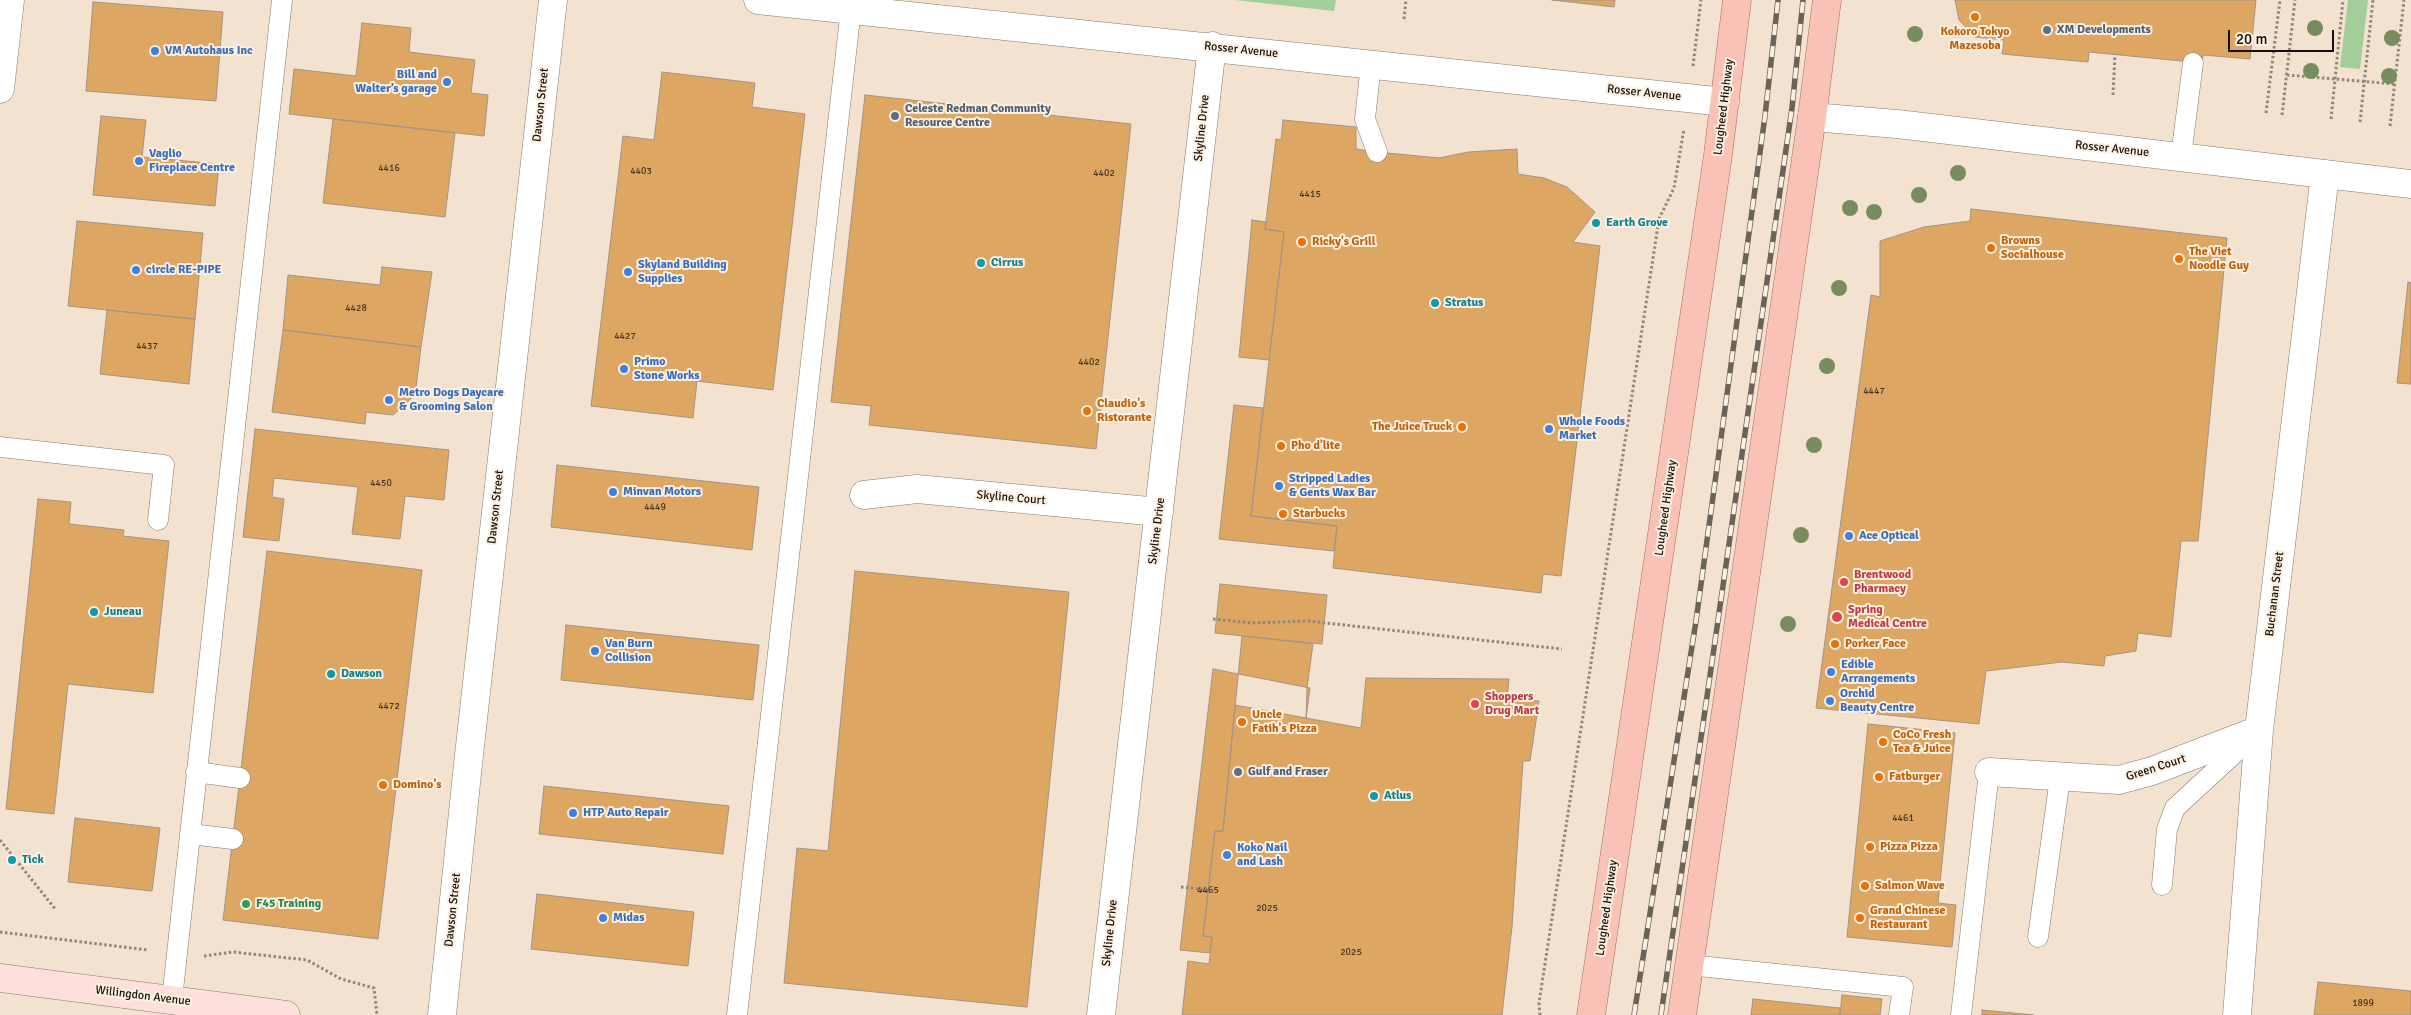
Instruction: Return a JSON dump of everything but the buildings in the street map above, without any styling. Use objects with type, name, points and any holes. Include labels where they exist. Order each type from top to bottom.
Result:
[{"type":"main road","name":"Lougheed Highway","points":[[1591,1015],[1725,102],[1737,0]]},
{"type":"main road","points":[[1682,1015],[1812,117],[1827,0]]},
{"type":"main road","name":"Willingdon Avenue","points":[[0,978],[286,1015]]},
{"type":"street","points":[[0,89],[10,0]]},
{"type":"street","name":"Dawson Street","points":[[442,1015],[470,744],[553,0]]},
{"type":"street","name":"Rosser Avenue","points":[[758,0],[851,5],[1725,102]]},
{"type":"street","name":"Skyline Drive","points":[[1101,1015],[1212,46]]},
{"type":"street","name":"Rosser Avenue","points":[[1812,117],[1897,124],[2411,184]]},
{"type":"street","name":"Buchanan Street","points":[[2236,1015],[2259,730],[2325,174]]},
{"type":"street","name":"Skyline Court","points":[[864,495],[917,489],[1159,512]]},
{"type":"street","name":"Green Court","points":[[1989,772],[2060,778],[2119,780],[2152,771],[2259,730]]},
{"type":"lane","points":[[172,999],[282,0]]},
{"type":"lane","points":[[737,1015],[851,5]]},
{"type":"lane","points":[[2181,156],[2193,62]]},
{"type":"lane","points":[[1371,64],[1365,119],[1377,152]]},
{"type":"lane","points":[[0,447],[164,465],[158,520]]},
{"type":"lane","points":[[2162,885],[2167,829],[2175,808],[2259,730]]},
{"type":"lane","points":[[196,772],[240,778]]},
{"type":"lane","points":[[1960,1015],[1989,772]]},
{"type":"lane","points":[[2038,937],[2060,778]]},
{"type":"lane","points":[[190,834],[233,840]]},
{"type":"lane","points":[[1689,965],[1903,987],[1900,1015]]},
{"type":"path","points":[[1404,19],[1406,0]]},
{"type":"path","points":[[1696,44],[1701,0]]},
{"type":"path","points":[[2266,113],[2280,0]]},
{"type":"path","points":[[2282,115],[2295,0]]},
{"type":"path","points":[[2331,119],[2343,0]]},
{"type":"path","points":[[2360,122],[2373,0]]},
{"type":"path","points":[[2390,126],[2404,0]]},
{"type":"path","points":[[2113,95],[2116,54]]},
{"type":"path","points":[[2287,76],[2395,84]]},
{"type":"path","points":[[1540,1015],[1539,1003],[1659,219],[1674,188],[1681,153]]},
{"type":"path","points":[[1213,618],[1252,623],[1308,621],[1562,649]]},
{"type":"path","points":[[0,840],[56,910]]},
{"type":"path","points":[[1181,887],[1208,890]]},
{"type":"green space","points":[[1235,0],[1336,0],[1334,11]]},
{"type":"green space","points":[[2348,0],[2368,0],[2360,69],[2340,67]]},
{"type":"railway","points":[[1634,1015],[1696,621],[1765,116],[1778,0]]},
{"type":"railway","points":[[1661,1015],[1792,108],[1803,0]]},
{"type":"place","name":"Kokoro Tokyo Mazesoba","points":[[1975,17]]},
{"type":"place","name":"XM Developments","points":[[2047,30]]},
{"type":"place","name":"VM Autohaus Inc","points":[[155,51]]},
{"type":"place","name":"Bill and Walter’s garage","points":[[447,82]]},
{"type":"place","name":"Celeste Redman Community Resource Centre","points":[[895,116]]},
{"type":"place","name":"Vaglio Fireplace Centre","points":[[139,161]]},
{"type":"place","name":"Earth Grove","points":[[1596,223]]},
{"type":"place","name":"Ricky's Grill","points":[[1302,242]]},
{"type":"place","name":"Browns Socialhouse","points":[[1991,248]]},
{"type":"place","name":"The Viet Noodle Guy","points":[[2179,259]]},
{"type":"place","name":"Cirrus","points":[[981,263]]},
{"type":"place","name":"circle RE-PIPE","points":[[136,270]]},
{"type":"place","name":"Skyland Building Supplies","points":[[628,272]]},
{"type":"place","name":"Stratus","points":[[1435,303]]},
{"type":"place","name":"Primo Stone Works","points":[[624,369]]},
{"type":"place","name":"Metro Dogs Daycare & Grooming Salon","points":[[389,400]]},
{"type":"place","name":"Claudio's Ristorante","points":[[1087,411]]},
{"type":"place","name":"The Juice Truck","points":[[1462,427]]},
{"type":"place","name":"Whole Foods Market","points":[[1549,429]]},
{"type":"place","name":"Pho d'lite","points":[[1281,446]]},
{"type":"place","name":"Stripped Ladies & Gents Wax Bar","points":[[1279,486]]},
{"type":"place","name":"Minvan Motors","points":[[613,492]]},
{"type":"place","name":"Starbucks","points":[[1283,514]]},
{"type":"place","name":"Ace Optical","points":[[1849,536]]},
{"type":"place","name":"Brentwood Pharmacy","points":[[1844,582]]},
{"type":"place","name":"Juneau","points":[[94,612]]},
{"type":"place","name":"Spring Medical Centre","points":[[1837,617]]},
{"type":"place","name":"Porker Face","points":[[1835,644]]},
{"type":"place","name":"Van Burn Collision","points":[[595,651]]},
{"type":"place","name":"Edible Arrangements","points":[[1831,672]]},
{"type":"place","name":"Dawson","points":[[331,674]]},
{"type":"place","name":"Orchid Beauty Centre","points":[[1830,701]]},
{"type":"place","name":"Shoppers Drug Mart","points":[[1475,704]]},
{"type":"place","name":"Uncle Fatih's Pizza","points":[[1242,722]]},
{"type":"place","name":"CoCo Fresh Tea & Juice","points":[[1883,742]]},
{"type":"place","name":"Gulf and Fraser","points":[[1238,772]]},
{"type":"place","name":"Fatburger","points":[[1879,777]]},
{"type":"place","name":"Domino's","points":[[383,785]]},
{"type":"place","name":"Atlus","points":[[1374,796]]},
{"type":"place","name":"HTP Auto Repair","points":[[573,813]]},
{"type":"place","name":"Pizza Pizza","points":[[1870,847]]},
{"type":"place","name":"Koko Nail and Lash","points":[[1227,855]]},
{"type":"place","name":"Tick","points":[[12,860]]},
{"type":"place","name":"Salmon Wave","points":[[1865,886]]},
{"type":"place","name":"F45 Training","points":[[246,904]]},
{"type":"place","name":"Midas","points":[[603,918]]},
{"type":"place","name":"Grand Chinese Restaurant","points":[[1860,918]]}]
